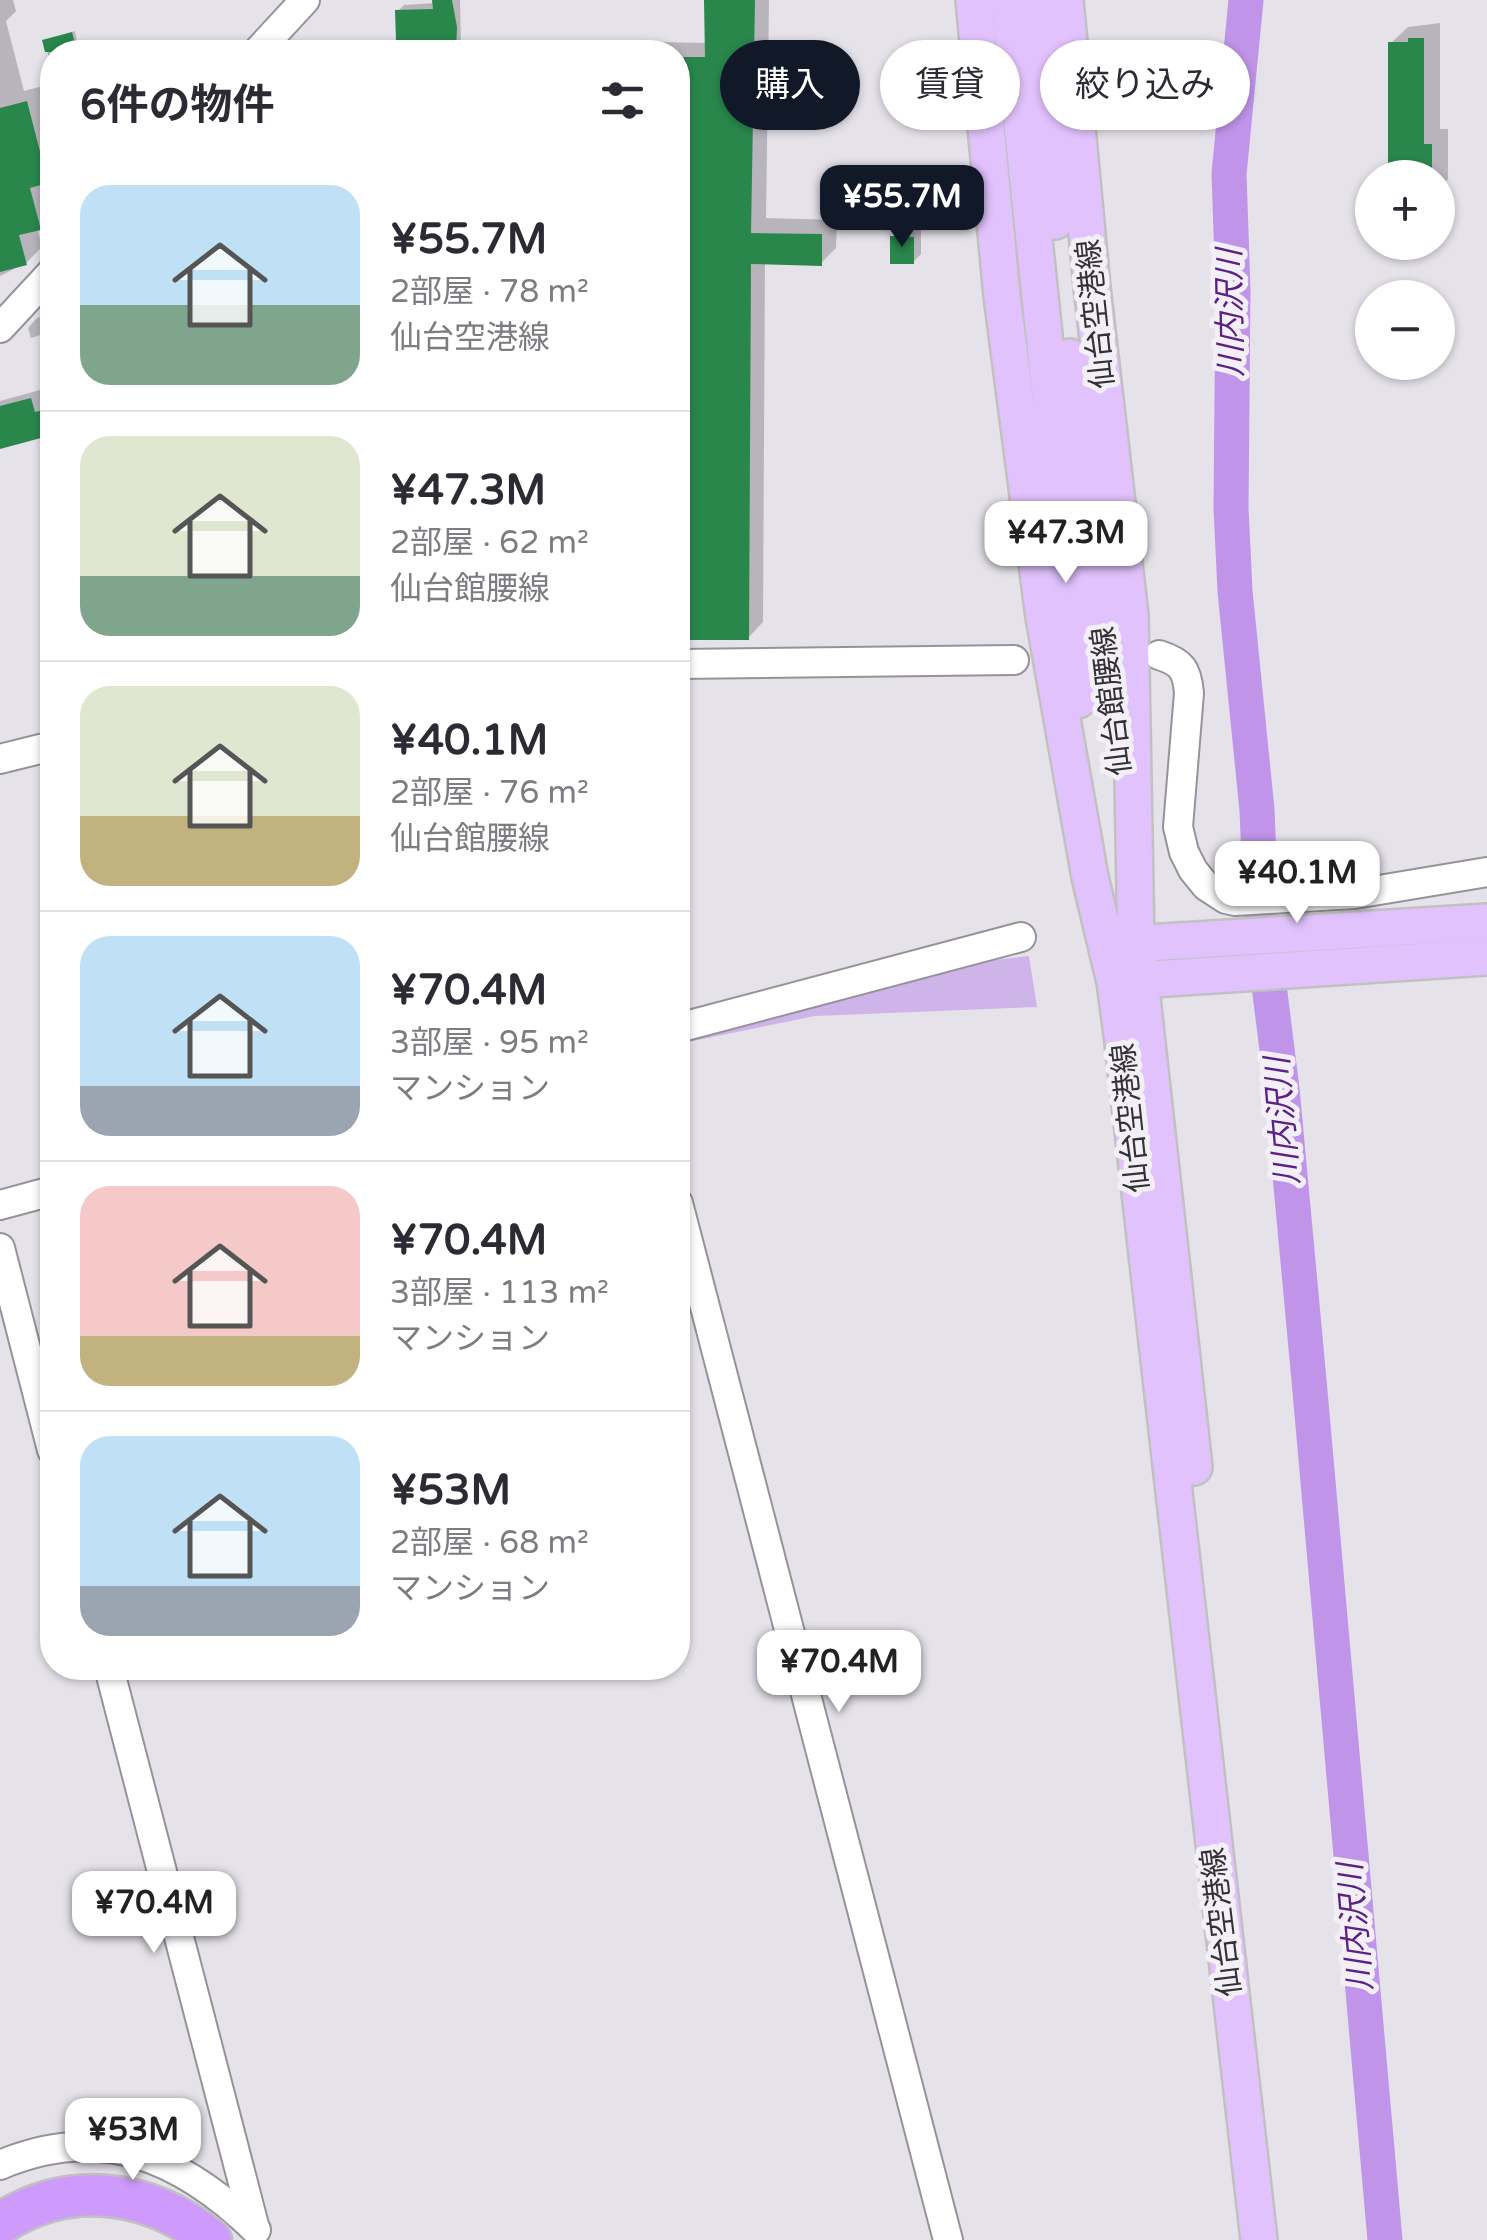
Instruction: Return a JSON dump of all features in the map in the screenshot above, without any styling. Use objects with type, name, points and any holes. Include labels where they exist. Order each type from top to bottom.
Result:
[{"type":"highway","points":[[0,2224],[32,2206],[57,2198],[113,2196],[162,2208],[211,2240]]},
{"type":"highway","points":[[16,2240],[69,2217],[94,2216],[120,2218],[175,2240]]},
{"type":"main road","name":"仙台空港線","points":[[974,0],[1002,296],[1044,617],[1090,877],[1124,962],[1282,2240]]},
{"type":"main road","points":[[1009,0],[1051,292]]},
{"type":"main road","points":[[1036,0],[1051,292]]},
{"type":"main road","name":"仙台空港線","points":[[1064,0],[1130,615],[1133,872],[1124,962],[1259,2240]]},
{"type":"main road","name":"仙台館腰線","points":[[1051,292],[1090,877]]},
{"type":"main road","name":"仙台館腰線","points":[[1051,292],[1133,872]]},
{"type":"main road","points":[[1124,962],[1354,947],[1487,922]]},
{"type":"main road","points":[[1354,947],[1487,957]]},
{"type":"street","points":[[268,40],[305,0]]},
{"type":"street","points":[[0,328],[40,285]]},
{"type":"street","points":[[1159,655],[1181,664],[1187,674],[1189,693],[1178,827],[1184,852],[1206,886],[1235,901],[1356,894],[1487,872]]},
{"type":"street","points":[[690,664],[1014,660]]},
{"type":"street","points":[[0,759],[40,749]]},
{"type":"street","points":[[690,1025],[1022,937]]},
{"type":"street","points":[[0,1205],[40,1194]]},
{"type":"street","points":[[0,1248],[40,1403]]},
{"type":"street","points":[[690,1250],[948,2240]]},
{"type":"street","points":[[112,1680],[259,2235]]},
{"type":"street","points":[[0,2165],[44,2150],[79,2147],[150,2158],[180,2170],[214,2192],[259,2235]]},
{"type":"shaded area","points":[[1029,956],[1037,1007],[815,1016],[690,1042],[690,1032],[935,967]]},
{"type":"building","points":[[432,0],[452,0],[456,40],[396,40],[395,10],[433,9]]},
{"type":"building","points":[[704,0],[755,0],[754,40],[720,40],[720,130],[753,130],[751,233],[822,234],[822,266],[751,264],[749,640],[690,640],[690,57],[705,57]]},
{"type":"building","points":[[72,32],[74,40],[42,40]]},
{"type":"building","points":[[1408,38],[1424,38],[1424,144],[1432,144],[1432,160],[1388,160],[1388,42],[1408,42]]},
{"type":"building","points":[[27,101],[40,152],[40,185],[30,188],[40,230],[19,235],[27,265],[0,272],[0,108]]},
{"type":"building","points":[[890,236],[914,237],[914,264],[890,264]]},
{"type":"building","points":[[31,398],[35,412],[40,411],[40,438],[0,449],[0,406]]},
{"type":"waterway","name":"川内沢川","points":[[1246,0],[1229,174],[1235,591],[1257,810],[1262,930],[1282,1089],[1385,2240]]}]
